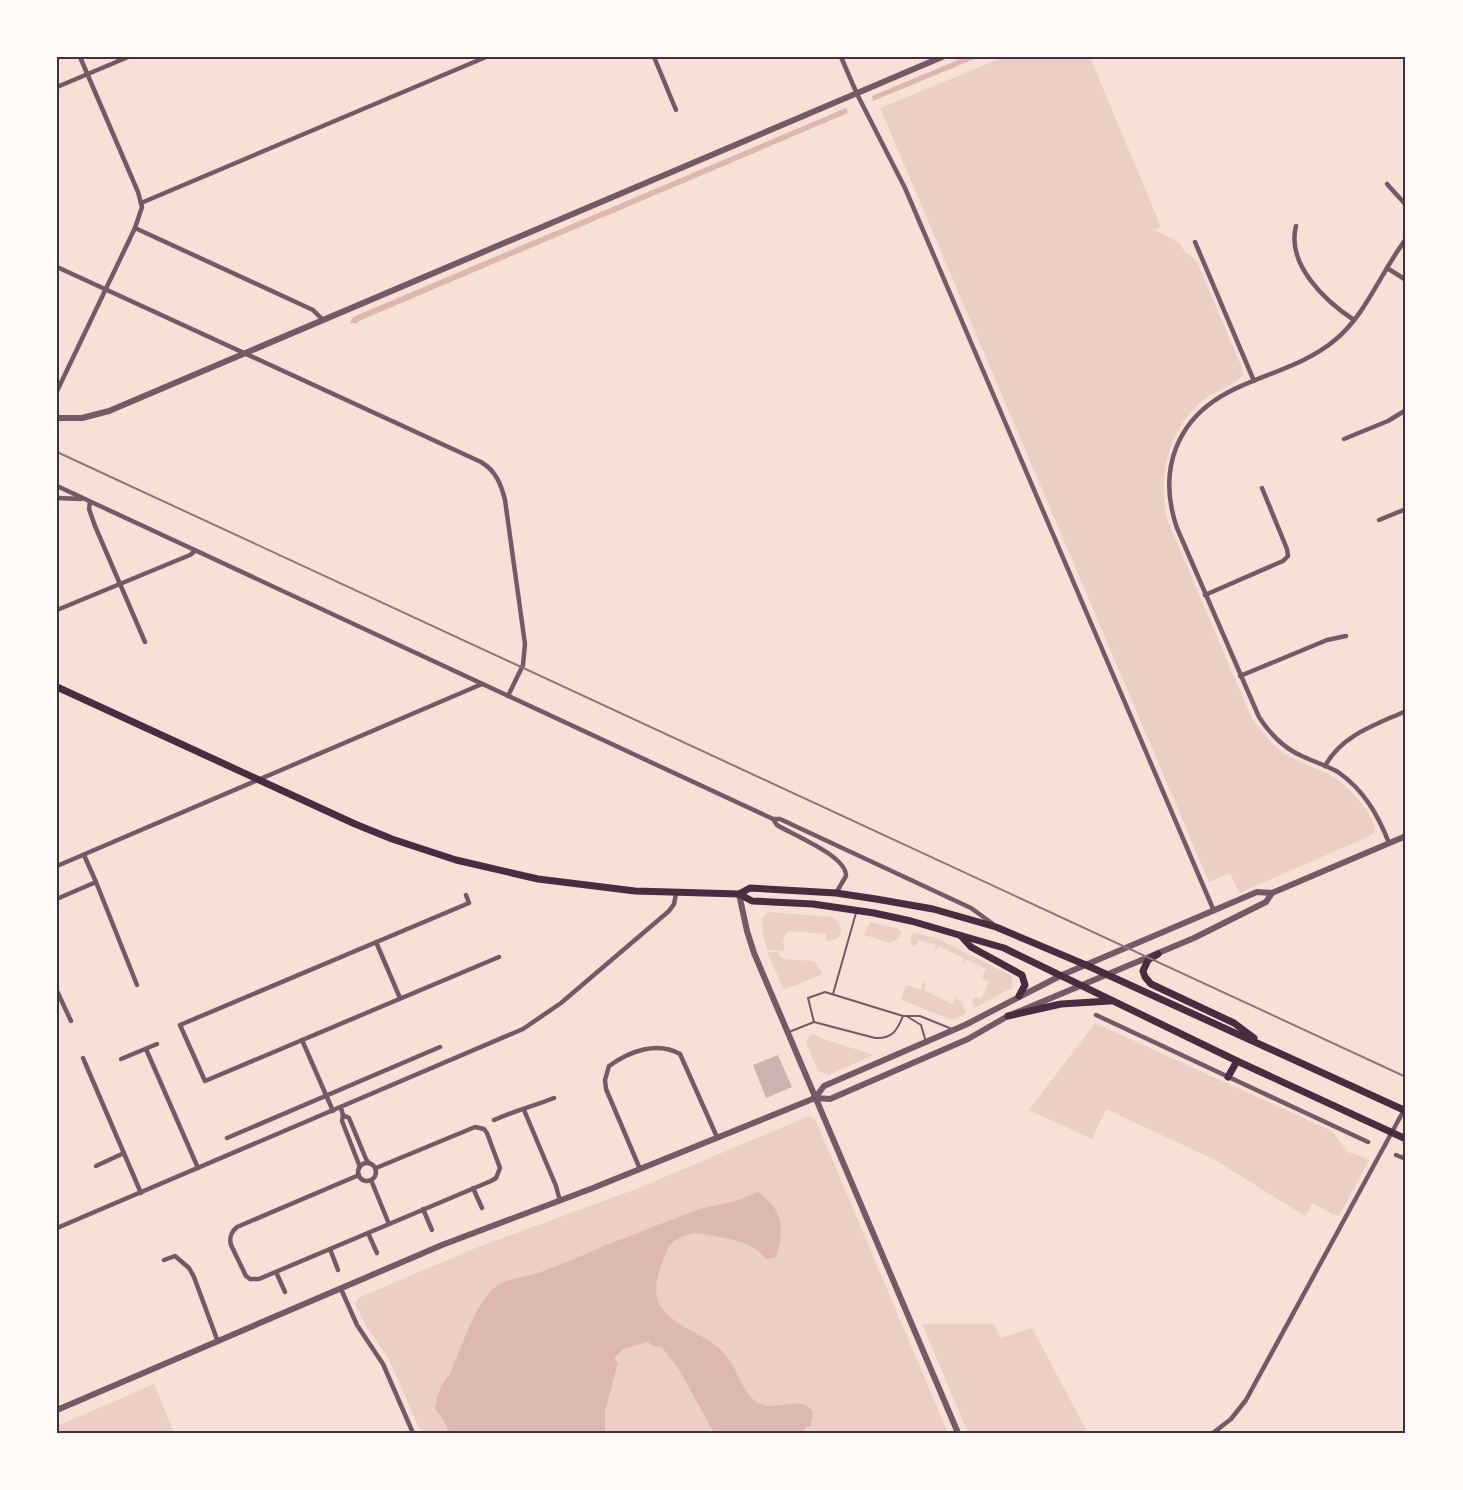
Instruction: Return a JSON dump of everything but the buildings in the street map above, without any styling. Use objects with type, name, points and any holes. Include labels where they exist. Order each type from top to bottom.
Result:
[{"type":"main road","points":[[57,687],[393,839],[477,865],[576,885],[676,894],[739,894],[752,901],[813,904],[857,910],[911,921],[1004,948],[1406,1139]]},
{"type":"main road","points":[[739,894],[750,888],[836,893],[906,903],[996,927],[1086,965],[1405,1110]]},
{"type":"main road","points":[[961,936],[971,947],[1022,975],[1025,985],[1019,996]]},
{"type":"main road","points":[[1158,954],[1146,963],[1143,970],[1151,984],[1234,1023],[1266,1046]]},
{"type":"main road","points":[[1008,1016],[1060,1004],[1113,1000]]},
{"type":"main road","points":[[1228,1077],[1237,1060]]},
{"type":"street","points":[[57,390],[141,211],[141,203],[80,57]]},
{"type":"street","points":[[57,87],[128,57]]},
{"type":"street","points":[[141,203],[486,57]]},
{"type":"street","points":[[654,57],[676,110]]},
{"type":"street","points":[[841,57],[857,94],[905,188],[1214,911]]},
{"type":"street","points":[[57,418],[79,418],[100,414],[322,319],[461,263],[942,57]]},
{"type":"street","points":[[1387,184],[1406,205]]},
{"type":"street","points":[[1296,226],[1294,245],[1303,267],[1328,299],[1354,320]]},
{"type":"street","points":[[135,228],[313,310],[322,319]]},
{"type":"street","points":[[1389,843],[1379,819],[1363,795],[1347,779],[1294,752],[1275,737],[1258,717],[1173,515],[1169,494],[1171,466],[1180,439],[1200,411],[1218,397],[1322,350],[1338,338],[1354,320],[1406,239]]},
{"type":"street","points":[[1195,242],[1254,381]]},
{"type":"street","points":[[57,267],[481,462],[495,474],[506,500],[525,644],[523,664],[508,696]]},
{"type":"street","points":[[1387,268],[1406,280]]},
{"type":"street","points":[[1344,439],[1388,421],[1406,410]]},
{"type":"street","points":[[57,486],[773,819],[780,819],[970,908],[996,927]]},
{"type":"street","points":[[1205,595],[1283,561],[1288,556],[1262,488]]},
{"type":"street","points":[[57,498],[83,499]]},
{"type":"street","points":[[90,502],[91,514],[145,642]]},
{"type":"street","points":[[1379,520],[1406,509]]},
{"type":"street","points":[[57,610],[195,551]]},
{"type":"street","points":[[1240,676],[1327,640],[1346,636]]},
{"type":"street","points":[[57,866],[482,684]]},
{"type":"street","points":[[1325,766],[1336,750],[1348,740],[1406,711]]},
{"type":"street","points":[[773,819],[777,825],[834,856],[843,864],[846,876],[836,893]]},
{"type":"street","points":[[815,1098],[824,1086],[955,1030],[1062,975],[1257,892],[1272,893],[1406,836]]},
{"type":"street","points":[[84,855],[138,985]]},
{"type":"street","points":[[59,898],[96,882]]},
{"type":"street","points":[[57,1410],[442,1245],[560,1201],[815,1098],[830,1099],[968,1039],[1008,1016],[1201,935],[1266,903],[1272,893]]},
{"type":"street","points":[[57,1228],[514,1034],[561,1003],[669,911],[674,904],[676,894]]},
{"type":"street","points":[[739,894],[752,948],[958,1433]]},
{"type":"street","points":[[466,895],[469,903],[180,1025],[205,1081],[498,957]]},
{"type":"street","points":[[376,942],[400,998]]},
{"type":"street","points":[[57,991],[71,1021]]},
{"type":"street","points":[[1096,1015],[1368,1142]]},
{"type":"street","points":[[302,1040],[333,1111]]},
{"type":"street","points":[[121,1059],[157,1044]]},
{"type":"street","points":[[227,1138],[440,1047]]},
{"type":"street","points":[[640,1169],[606,1089],[605,1080],[609,1066],[636,1051],[656,1047],[670,1048],[680,1054],[717,1137]]},
{"type":"street","points":[[146,1049],[198,1168]]},
{"type":"street","points":[[83,1058],[141,1193]]},
{"type":"street","points":[[494,1120],[516,1110],[525,1110],[554,1098]]},
{"type":"street","points":[[341,1108],[342,1121],[360,1167],[359,1175]]},
{"type":"street","points":[[525,1110],[560,1201]]},
{"type":"street","points":[[1213,1433],[1231,1419],[1246,1400],[1405,1110]]},
{"type":"street","points":[[343,1115],[349,1118],[366,1159],[376,1168]]},
{"type":"street","points":[[359,1175],[233,1230],[231,1245],[246,1276],[250,1279],[259,1279],[368,1233],[496,1178],[500,1168],[487,1133],[480,1127],[471,1128],[376,1168]]},
{"type":"street","points":[[96,1166],[124,1153]]},
{"type":"street","points":[[1396,1155],[1406,1159]]},
{"type":"street","points":[[360,1167],[364,1163],[369,1163]]},
{"type":"street","points":[[371,1180],[375,1176],[376,1168]]},
{"type":"street","points":[[359,1175],[363,1179],[371,1180]]},
{"type":"street","points":[[371,1180],[389,1224]]},
{"type":"street","points":[[473,1188],[482,1208]]},
{"type":"street","points":[[423,1209],[432,1230]]},
{"type":"street","points":[[368,1233],[377,1253]]},
{"type":"street","points":[[330,1249],[338,1270]]},
{"type":"street","points":[[164,1260],[174,1256],[189,1268],[218,1342]]},
{"type":"street","points":[[276,1272],[285,1293]]},
{"type":"street","points":[[341,1289],[357,1324],[383,1364],[413,1433]]},
{"type":"lane","points":[[833,994],[857,910]]},
{"type":"lane","points":[[814,1022],[808,998],[825,992],[903,1016],[920,1016],[955,1030]]},
{"type":"lane","points":[[787,1033],[814,1022],[881,1038],[892,1035],[903,1016]]},
{"type":"lane","points":[[908,1017],[921,1025],[926,1043]]},
{"type":"shaded area","points":[[965,57],[979,57],[873,101],[872,96]]},
{"type":"shaded area","points":[[1004,57],[1090,57],[1161,227],[1155,230],[1180,243],[1184,251],[1198,264],[1243,375],[1231,385],[1207,397],[1183,422],[1175,436],[1165,468],[1164,502],[1167,519],[1252,719],[1271,742],[1284,753],[1329,774],[1353,793],[1374,823],[1375,832],[1370,836],[1239,893],[1230,873],[1209,882],[880,108]]},
{"type":"shaded area","points":[[846,108],[848,113],[356,324],[350,323],[353,317]]},
{"type":"shaded area","points":[[768,912],[832,917],[840,924],[840,936],[832,941],[826,941],[826,934],[787,931],[783,942],[785,951],[767,950],[762,918]]},
{"type":"shaded area","points":[[870,922],[897,928],[901,932],[899,938],[890,943],[864,935]]},
{"type":"shaded area","points":[[913,932],[939,939],[1012,976],[1012,988],[974,1008],[973,998],[981,999],[989,982],[982,977],[986,969],[966,959],[962,964],[963,958],[939,946],[935,951],[936,945],[918,940],[916,946],[913,946],[910,941]]},
{"type":"shaded area","points":[[767,952],[779,952],[780,957],[784,959],[814,961],[823,974],[784,990]]},
{"type":"shaded area","points":[[923,982],[926,984],[924,990],[952,1004],[955,998],[961,1002],[966,1013],[956,1019],[950,1019],[901,1000],[906,985],[921,989]]},
{"type":"shaded area","points":[[1095,1023],[1332,1131],[1348,1152],[1366,1158],[1368,1162],[1339,1216],[1313,1203],[1305,1216],[1215,1160],[1106,1109],[1092,1139],[1029,1110]]},
{"type":"shaded area","points":[[814,1034],[874,1055],[828,1075],[818,1071],[806,1043],[809,1036]]},
{"type":"shaded area","points":[[809,1116],[816,1121],[948,1433],[421,1433],[389,1359],[367,1328],[355,1304],[358,1298],[478,1247],[636,1189]]},
{"type":"shaded area","points":[[758,1192],[773,1205],[780,1220],[781,1229],[776,1257],[767,1259],[752,1246],[730,1239],[695,1233],[686,1235],[673,1242],[667,1249],[657,1278],[657,1297],[660,1305],[674,1320],[709,1341],[725,1354],[750,1396],[763,1405],[769,1406],[804,1404],[813,1413],[810,1427],[806,1427],[802,1433],[714,1433],[680,1371],[662,1347],[653,1346],[648,1342],[623,1349],[614,1358],[618,1363],[605,1411],[605,1433],[449,1432],[435,1409],[438,1395],[450,1374],[477,1310],[495,1287],[507,1281],[541,1272],[699,1209],[736,1201]]},
{"type":"shaded area","points":[[922,1324],[994,1324],[1001,1338],[1032,1328],[1088,1433],[968,1433]]},
{"type":"shaded area","points":[[154,1384],[174,1433],[57,1433],[57,1426]]},
{"type":"railway","points":[[57,452],[1406,1077]]}]
